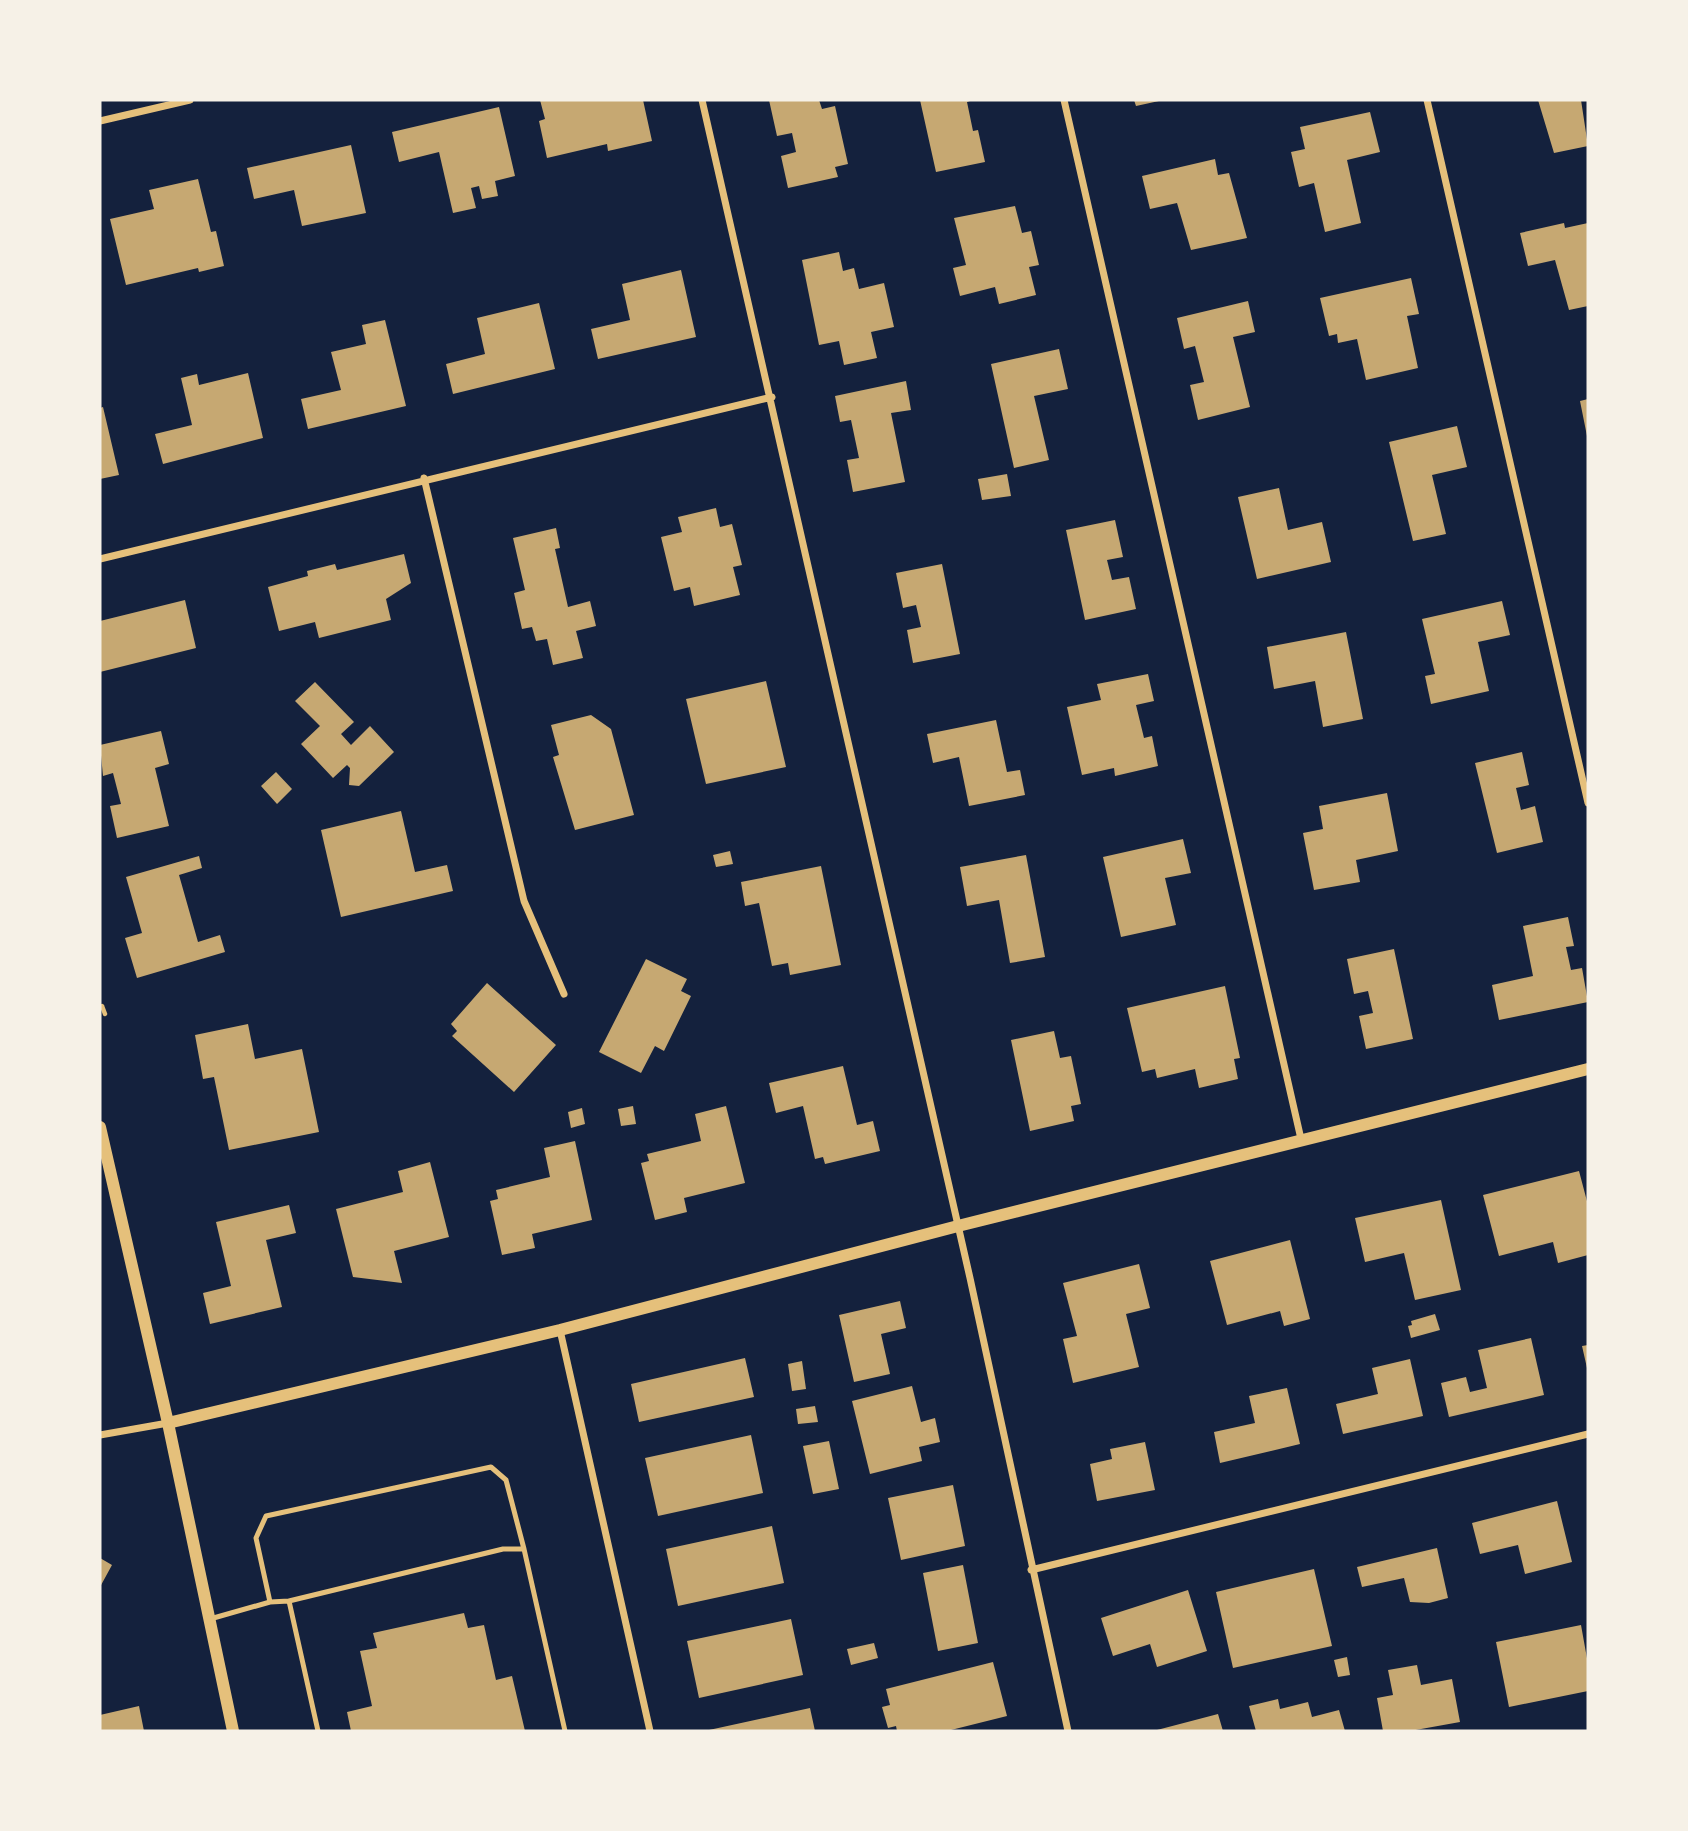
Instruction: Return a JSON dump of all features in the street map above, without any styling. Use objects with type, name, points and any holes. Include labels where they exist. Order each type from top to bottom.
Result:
[{"type":"street","points":[[100,121],[190,100]]},
{"type":"street","points":[[702,100],[772,397],[1068,1731]]},
{"type":"street","points":[[1064,100],[1301,1139]]},
{"type":"street","points":[[1427,100],[1588,803]]},
{"type":"street","points":[[100,559],[424,478],[772,397]]},
{"type":"street","points":[[424,478],[524,901],[564,994]]},
{"type":"street","points":[[100,1435],[168,1423],[560,1329],[1301,1139],[1588,1069]]},
{"type":"street","points":[[100,1127],[168,1423],[233,1731]]},
{"type":"street","points":[[560,1329],[650,1731]]},
{"type":"street","points":[[1031,1570],[1588,1434]]},
{"type":"lane","points":[[270,1602],[256,1538],[266,1516],[491,1467],[506,1480],[565,1731]]},
{"type":"lane","points":[[210,1619],[270,1602],[289,1601],[503,1549],[524,1549]]},
{"type":"lane","points":[[289,1601],[318,1731]]},
{"type":"path","points":[[102,1006],[104,1014]]},
{"type":"building","points":[[540,100],[643,100],[652,141],[608,151],[607,144],[547,158],[539,121],[545,119]]},
{"type":"building","points":[[769,100],[819,100],[822,109],[835,106],[848,164],[835,167],[838,177],[788,188],[781,156],[796,152],[792,133],[777,136]]},
{"type":"building","points":[[920,100],[973,100],[967,102],[973,131],[978,130],[985,162],[936,172]]},
{"type":"building","points":[[1134,100],[1159,100],[1159,101],[1136,106]]},
{"type":"building","points":[[1538,100],[1581,100],[1588,146],[1554,153]]},
{"type":"building","points":[[499,107],[515,176],[495,181],[498,196],[482,199],[479,186],[471,188],[476,208],[453,213],[439,152],[399,162],[392,132]]},
{"type":"building","points":[[1370,112],[1380,152],[1347,160],[1361,223],[1325,232],[1314,183],[1299,187],[1291,152],[1305,149],[1300,127]]},
{"type":"building","points":[[351,145],[366,213],[302,226],[294,190],[254,199],[247,168]]},
{"type":"building","points":[[1215,159],[1218,175],[1229,173],[1247,238],[1191,250],[1177,203],[1150,209],[1142,176]]},
{"type":"building","points":[[198,179],[211,232],[216,231],[224,266],[199,272],[198,268],[126,285],[110,219],[154,209],[149,190]]},
{"type":"building","points":[[1015,206],[1022,233],[1031,231],[1039,265],[1029,267],[1036,295],[999,304],[995,287],[960,296],[953,268],[966,265],[954,218]]},
{"type":"building","points":[[1564,223],[1565,228],[1588,223],[1588,306],[1569,310],[1555,260],[1528,266],[1520,233]]},
{"type":"building","points":[[839,252],[843,271],[854,268],[859,289],[884,283],[894,327],[871,332],[877,358],[844,365],[839,341],[819,345],[802,260]]},
{"type":"building","points":[[681,270],[696,337],[598,359],[591,329],[630,320],[622,284]]},
{"type":"building","points":[[1411,278],[1419,314],[1407,316],[1418,368],[1366,380],[1357,339],[1338,343],[1337,334],[1329,336],[1320,298]]},
{"type":"building","points":[[1248,301],[1255,332],[1233,337],[1250,407],[1198,420],[1190,385],[1204,382],[1195,346],[1184,349],[1177,318]]},
{"type":"building","points":[[539,303],[555,369],[453,394],[446,364],[485,354],[477,318]]},
{"type":"building","points":[[385,320],[406,406],[308,429],[301,399],[341,390],[331,352],[366,344],[362,325]]},
{"type":"building","points":[[1059,349],[1068,389],[1034,396],[1049,460],[1014,468],[991,364]]},
{"type":"building","points":[[248,373],[263,438],[163,464],[155,434],[192,425],[181,378],[197,374],[199,385]]},
{"type":"building","points":[[906,381],[911,410],[891,413],[905,482],[853,492],[847,460],[859,458],[851,420],[840,422],[835,396]]},
{"type":"building","points":[[1588,399],[1588,436],[1587,436],[1580,401]]},
{"type":"building","points":[[103,407],[119,475],[100,479],[100,408]]},
{"type":"building","points":[[1457,426],[1467,467],[1432,475],[1446,534],[1413,541],[1389,442]]},
{"type":"building","points":[[1007,474],[1011,496],[982,500],[978,479]]},
{"type":"building","points":[[1279,488],[1288,530],[1322,522],[1331,562],[1257,579],[1238,497]]},
{"type":"building","points":[[716,508],[720,527],[732,524],[742,565],[733,567],[740,595],[694,606],[690,587],[674,591],[661,537],[682,532],[678,517]]},
{"type":"building","points":[[1115,520],[1123,557],[1107,560],[1112,580],[1129,577],[1136,609],[1085,620],[1066,530]]},
{"type":"building","points":[[556,528],[560,548],[555,549],[568,607],[590,601],[596,626],[576,631],[583,658],[553,665],[547,639],[536,641],[532,627],[522,629],[514,593],[525,590],[513,538]]},
{"type":"building","points":[[404,554],[411,583],[386,599],[391,620],[319,638],[315,622],[279,631],[268,587],[308,576],[307,571],[335,564],[337,570]]},
{"type":"building","points":[[942,564],[960,654],[913,663],[907,630],[921,627],[916,605],[903,608],[896,573]]},
{"type":"building","points":[[185,600],[196,648],[100,672],[100,621]]},
{"type":"building","points":[[1502,601],[1510,635],[1478,642],[1489,691],[1431,704],[1425,676],[1435,674],[1422,619]]},
{"type":"building","points":[[1346,632],[1363,719],[1323,727],[1315,681],[1274,689],[1267,647]]},
{"type":"building","points":[[1148,674],[1154,701],[1136,705],[1144,738],[1152,736],[1158,766],[1115,776],[1114,768],[1082,775],[1067,707],[1101,700],[1097,684]]},
{"type":"building","points":[[766,681],[786,767],[706,784],[686,699]]},
{"type":"building","points":[[315,682],[354,722],[341,734],[351,745],[370,726],[394,752],[359,786],[349,785],[350,768],[347,765],[333,778],[301,744],[320,726],[295,701]]},
{"type":"building","points":[[591,715],[611,729],[634,815],[575,830],[553,757],[559,755],[551,725]]},
{"type":"building","points":[[996,720],[1007,772],[1020,770],[1025,795],[969,806],[959,757],[933,763],[927,734]]},
{"type":"building","points":[[161,731],[169,764],[155,768],[169,826],[117,838],[110,806],[121,804],[113,773],[103,776],[100,745]]},
{"type":"building","points":[[1522,752],[1529,785],[1516,788],[1521,810],[1535,806],[1543,842],[1497,853],[1475,763]]},
{"type":"building","points":[[276,772],[292,789],[277,804],[261,786]]},
{"type":"building","points":[[1387,793],[1398,851],[1356,860],[1360,882],[1314,890],[1303,833],[1323,829],[1319,806]]},
{"type":"building","points":[[401,811],[415,872],[447,865],[453,891],[341,917],[321,830]]},
{"type":"building","points":[[1183,839],[1191,873],[1165,878],[1176,925],[1121,937],[1103,857]]},
{"type":"building","points":[[730,851],[733,864],[716,867],[713,855]]},
{"type":"building","points":[[1026,855],[1045,957],[1010,963],[999,900],[967,906],[960,867]]},
{"type":"building","points":[[199,856],[202,868],[179,875],[198,942],[220,935],[225,952],[137,978],[125,938],[142,933],[126,877]]},
{"type":"building","points":[[821,866],[841,965],[790,975],[788,963],[772,966],[759,903],[745,906],[741,882]]},
{"type":"building","points":[[1568,917],[1574,946],[1566,947],[1571,970],[1582,968],[1588,1002],[1499,1020],[1492,985],[1533,976],[1523,926]]},
{"type":"building","points":[[1394,949],[1413,1039],[1366,1049],[1359,1016],[1373,1013],[1368,991],[1354,994],[1347,959]]},
{"type":"building","points":[[646,959],[687,979],[681,991],[691,996],[664,1051],[655,1046],[641,1073],[599,1052]]},
{"type":"building","points":[[487,983],[556,1045],[514,1092],[452,1036],[457,1031],[451,1024]]},
{"type":"building","points":[[1225,986],[1240,1058],[1234,1059],[1238,1079],[1199,1088],[1195,1069],[1157,1078],[1155,1069],[1142,1072],[1127,1008]]},
{"type":"building","points":[[248,1024],[255,1059],[302,1049],[319,1132],[229,1150],[214,1077],[203,1079],[195,1035]]},
{"type":"building","points":[[1054,1031],[1060,1058],[1071,1056],[1081,1104],[1071,1106],[1074,1121],[1030,1131],[1011,1040]]},
{"type":"building","points":[[843,1066],[857,1125],[873,1121],[880,1151],[825,1164],[823,1157],[815,1159],[803,1106],[776,1113],[769,1083]]},
{"type":"building","points":[[633,1106],[636,1124],[621,1126],[618,1109]]},
{"type":"building","points":[[726,1106],[745,1183],[684,1198],[687,1212],[655,1220],[641,1163],[649,1161],[647,1154],[701,1141],[695,1114]]},
{"type":"building","points":[[582,1108],[585,1124],[571,1128],[568,1112]]},
{"type":"building","points":[[575,1141],[592,1220],[532,1234],[535,1248],[502,1255],[490,1201],[498,1199],[496,1190],[550,1177],[544,1148]]},
{"type":"building","points":[[430,1162],[449,1237],[394,1251],[402,1283],[353,1277],[336,1209],[403,1192],[398,1171]]},
{"type":"building","points":[[1579,1171],[1588,1205],[1588,1255],[1558,1263],[1553,1242],[1499,1256],[1483,1195]]},
{"type":"building","points":[[1441,1200],[1461,1290],[1415,1300],[1404,1253],[1365,1262],[1355,1218]]},
{"type":"building","points":[[289,1205],[296,1233],[266,1240],[282,1307],[210,1324],[203,1293],[231,1286],[216,1222]]},
{"type":"building","points":[[1290,1240],[1310,1319],[1284,1326],[1280,1311],[1227,1325],[1210,1261]]},
{"type":"building","points":[[1139,1264],[1150,1308],[1126,1314],[1139,1367],[1073,1383],[1063,1339],[1077,1336],[1063,1283]]},
{"type":"building","points":[[900,1301],[906,1328],[881,1334],[890,1374],[854,1382],[839,1315]]},
{"type":"building","points":[[1435,1314],[1440,1330],[1411,1338],[1408,1326],[1412,1325],[1411,1321]]},
{"type":"building","points":[[1531,1338],[1544,1395],[1449,1417],[1441,1383],[1466,1377],[1470,1392],[1487,1388],[1478,1350]]},
{"type":"building","points":[[1588,1345],[1588,1368],[1587,1368],[1582,1346]]},
{"type":"building","points":[[745,1358],[754,1397],[639,1422],[631,1384]]},
{"type":"building","points":[[1410,1359],[1423,1416],[1343,1434],[1336,1404],[1378,1394],[1372,1368]]},
{"type":"building","points":[[802,1361],[806,1389],[792,1391],[788,1364]]},
{"type":"building","points":[[912,1386],[921,1422],[935,1418],[940,1442],[919,1447],[922,1461],[870,1474],[852,1401]]},
{"type":"building","points":[[1287,1388],[1300,1444],[1220,1463],[1214,1432],[1255,1423],[1249,1396]]},
{"type":"building","points":[[815,1406],[818,1422],[798,1424],[796,1409]]},
{"type":"building","points":[[751,1435],[763,1493],[658,1516],[645,1458]]},
{"type":"building","points":[[829,1441],[839,1489],[813,1494],[803,1446]]},
{"type":"building","points":[[1145,1442],[1155,1490],[1097,1501],[1090,1464],[1112,1459],[1110,1449]]},
{"type":"building","points":[[953,1485],[965,1546],[901,1560],[888,1498]]},
{"type":"building","points":[[1557,1501],[1572,1562],[1525,1574],[1518,1545],[1480,1554],[1472,1523]]},
{"type":"building","points":[[772,1526],[784,1583],[678,1606],[666,1549]]},
{"type":"building","points":[[1437,1548],[1448,1598],[1429,1603],[1410,1602],[1404,1578],[1362,1587],[1357,1567]]},
{"type":"building","points":[[100,1558],[112,1565],[100,1587]]},
{"type":"building","points":[[963,1565],[978,1643],[938,1651],[923,1573]]},
{"type":"building","points":[[1314,1569],[1332,1646],[1233,1668],[1216,1592]]},
{"type":"building","points":[[1188,1590],[1207,1651],[1157,1667],[1150,1644],[1113,1656],[1101,1618]]},
{"type":"building","points":[[464,1613],[468,1628],[484,1625],[496,1680],[512,1676],[525,1731],[351,1731],[347,1712],[372,1706],[360,1651],[377,1648],[373,1633]]},
{"type":"building","points":[[791,1619],[803,1675],[699,1698],[687,1641]]},
{"type":"building","points":[[1581,1625],[1588,1664],[1588,1691],[1509,1707],[1496,1642]]},
{"type":"building","points":[[874,1643],[878,1658],[851,1665],[847,1649]]},
{"type":"building","points":[[1347,1657],[1350,1675],[1338,1677],[1334,1660]]},
{"type":"building","points":[[993,1662],[1007,1716],[947,1731],[897,1731],[896,1726],[888,1728],[882,1707],[890,1705],[886,1689]]},
{"type":"building","points":[[1417,1665],[1421,1685],[1452,1679],[1460,1722],[1410,1731],[1383,1731],[1377,1698],[1393,1695],[1388,1670]]},
{"type":"building","points":[[1278,1699],[1280,1709],[1308,1702],[1312,1717],[1339,1710],[1345,1731],[1256,1731],[1249,1706]]},
{"type":"building","points":[[139,1706],[144,1731],[100,1731],[100,1715]]},
{"type":"building","points":[[810,1708],[815,1731],[709,1731],[709,1730]]},
{"type":"building","points":[[1218,1714],[1223,1731],[1157,1731],[1157,1730]]}]
